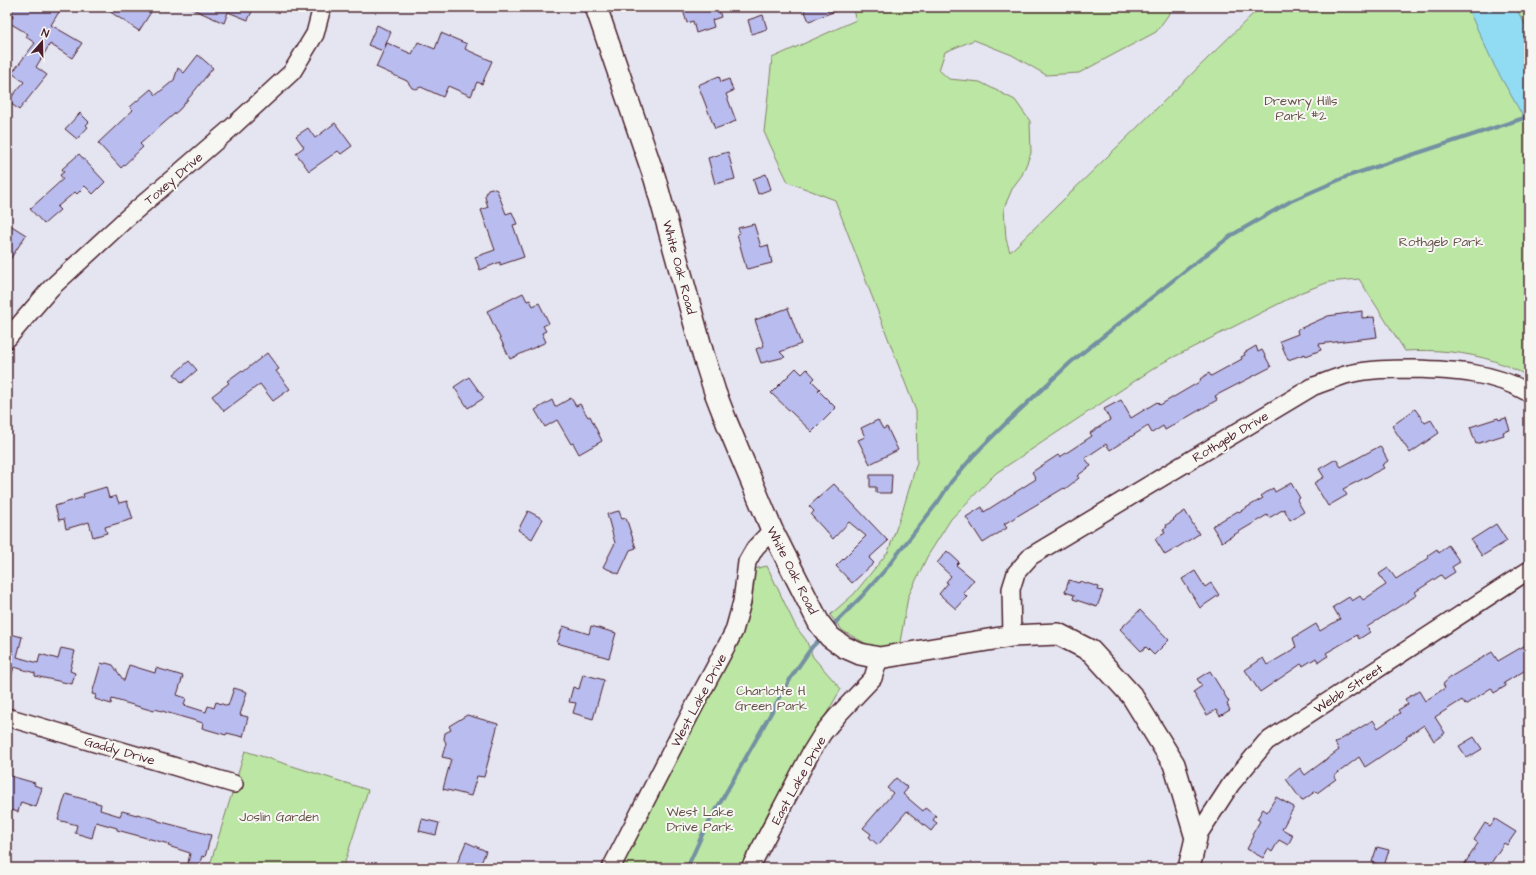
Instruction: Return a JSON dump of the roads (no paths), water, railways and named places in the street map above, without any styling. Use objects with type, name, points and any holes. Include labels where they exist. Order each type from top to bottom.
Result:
[{"type":"street","name":"Toxey Drive","points":[[7,339],[51,288],[128,217],[230,129],[292,72],[315,34],[322,7]]},
{"type":"street","name":"White Oak Road","points":[[596,7],[659,192],[701,346],[726,423],[772,530],[819,623],[830,637],[844,647],[860,654],[879,658],[1012,636],[1058,634],[1091,651],[1132,696],[1174,764],[1196,838],[1189,868]]},
{"type":"street","name":"Rothgeb Drive","points":[[1012,636],[1013,584],[1016,573],[1031,556],[1314,386],[1350,374],[1391,369],[1454,370],[1486,376],[1518,386],[1529,393]]},
{"type":"street","name":"West Lake Drive","points":[[611,868],[694,706],[728,644],[734,631],[742,602],[747,562],[755,548],[772,530]]},
{"type":"street","name":"Webb Street","points":[[1196,838],[1231,784],[1266,742],[1529,570]]},
{"type":"street","name":"East Lake Drive","points":[[750,868],[810,754],[834,719],[873,678],[879,658]]},
{"type":"street","name":"Gaddy Drive","points":[[7,717],[234,784]]},
{"type":"water","points":[[1467,7],[1515,7],[1529,31],[1529,127],[1495,67]]},
{"type":"waterway","points":[[830,628],[885,570],[938,502],[951,482],[974,455],[1008,421],[1071,362],[1232,235],[1291,201],[1348,176],[1524,118],[1529,121]]},
{"type":"waterway","points":[[687,868],[703,833],[792,676],[812,647],[823,636]]},
{"type":"park label","name":"Drewry Hills Park #2","points":[[1301,108]]},
{"type":"park label","name":"Rothgeb Park","points":[[1441,241]]},
{"type":"park label","name":"Charlotte H Green Park","points":[[771,698]]},
{"type":"park label","name":"Joslin Garden","points":[[279,816]]},
{"type":"park label","name":"West Lake Drive Park","points":[[700,818]]}]
